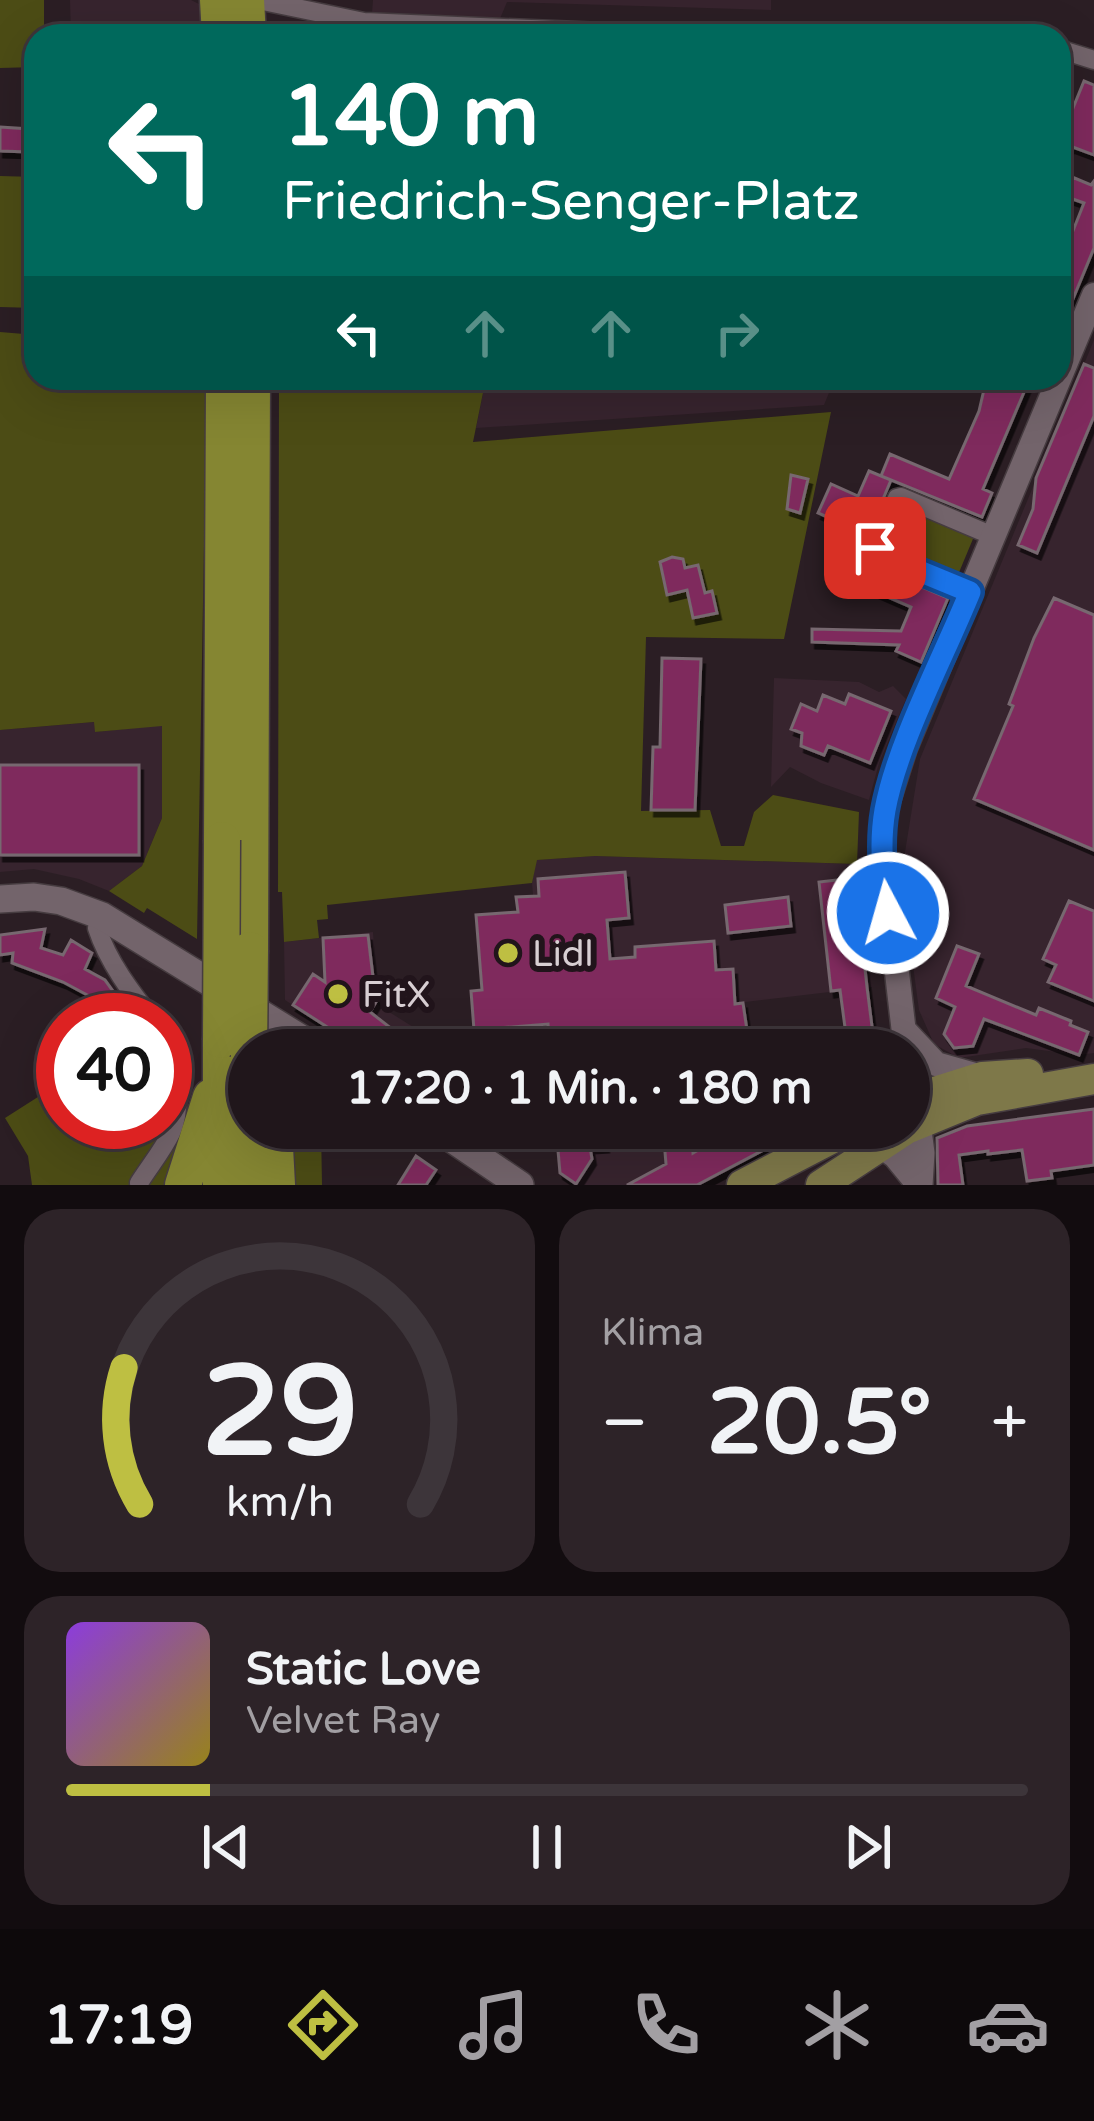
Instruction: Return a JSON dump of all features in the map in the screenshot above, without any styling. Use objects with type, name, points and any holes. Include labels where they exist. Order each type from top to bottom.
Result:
[{"type":"highway","points":[[224,390],[236,849],[250,950],[268,1029]]},
{"type":"highway","points":[[231,1029],[252,390]]},
{"type":"highway","points":[[235,1029],[250,950]]},
{"type":"highway","points":[[183,1185],[228,1060]]},
{"type":"highway","points":[[221,1185],[228,1083]]},
{"type":"highway","points":[[244,1149],[249,1185]]},
{"type":"highway","points":[[275,1149],[277,1185]]},
{"type":"main road","points":[[0,899],[34,896],[103,916],[286,1029]]},
{"type":"main road","points":[[930,1101],[982,1078],[1020,1073],[1082,1081]]},
{"type":"main road","points":[[930,1110],[1082,1081]]},
{"type":"main road","points":[[467,1149],[520,1185]]},
{"type":"main road","points":[[742,1185],[823,1149]]},
{"type":"main road","points":[[820,1185],[860,1149]]},
{"type":"main road","points":[[906,1149],[919,1184]]},
{"type":"street","points":[[258,0],[364,22],[411,24]]},
{"type":"street","points":[[1071,350],[1094,295]]},
{"type":"street","points":[[904,1029],[883,874],[885,810],[899,762],[1054,390]]},
{"type":"street","points":[[970,592],[878,554],[875,548],[897,498],[902,497],[993,536]]},
{"type":"street","points":[[103,916],[97,928],[101,940],[131,993]]},
{"type":"street","points":[[930,1059],[982,1078]]},
{"type":"street","points":[[139,1183],[161,1149]]},
{"type":"shaded area","points":[[0,0],[44,0],[44,24],[24,24],[24,67],[0,68]]},
{"type":"shaded area","points":[[70,0],[191,0],[211,10],[206,24],[71,24]]},
{"type":"shaded area","points":[[373,0],[771,0],[771,10],[507,2],[499,21],[372,13]]},
{"type":"shaded area","points":[[0,176],[24,177],[24,308],[0,307]]},
{"type":"shaded area","points":[[0,332],[24,334],[24,390],[207,390],[197,939],[109,891],[142,866],[162,818],[162,726],[95,732],[94,722],[0,730]]},
{"type":"shaded area","points":[[1094,340],[1094,1053],[1026,1048],[959,1058],[934,1044],[919,1010],[901,877],[920,759]]},
{"type":"shaded area","points":[[279,390],[484,390],[473,442],[831,412],[784,639],[646,637],[641,811],[710,810],[721,846],[744,846],[754,812],[773,795],[859,812],[857,864],[595,856],[537,860],[532,883],[327,905],[328,919],[317,920],[319,938],[284,942],[282,892],[278,892]]},
{"type":"shaded area","points":[[484,390],[830,390],[824,405],[476,428]]},
{"type":"shaded area","points":[[899,504],[975,534],[955,582],[884,551]]},
{"type":"shaded area","points":[[774,678],[859,682],[879,692],[893,686],[906,699],[869,800],[790,767],[771,787]]},
{"type":"shaded area","points":[[95,722],[96,732],[162,725],[162,818],[142,866],[109,891],[34,869],[0,872],[0,730]]},
{"type":"shaded area","points":[[595,856],[857,864],[872,987],[720,1005],[721,1029],[544,1029],[532,883],[536,860]]},
{"type":"shaded area","name":"FitX","points":[[373,932],[378,1005],[416,1029],[330,1029],[285,1000],[284,942]]},
{"type":"shaded area","points":[[36,1098],[36,1149],[177,1149],[167,1185],[32,1185],[28,1156],[5,1118]]},
{"type":"shaded area","points":[[289,1149],[321,1149],[322,1185],[291,1185]]},
{"type":"shaded area","points":[[556,1149],[738,1149],[743,1161],[697,1185],[578,1185],[559,1173]]},
{"type":"building","points":[[1084,81],[1094,85],[1094,155],[1071,146],[1073,108]]},
{"type":"building","points":[[0,127],[24,129],[24,152],[0,151]]},
{"type":"building","points":[[1071,179],[1091,185],[1094,181],[1094,248],[1071,304],[1071,236],[1084,203],[1071,198]]},
{"type":"building","points":[[1084,364],[1094,368],[1094,416],[1037,553],[1018,545],[1033,509],[1036,478]]},
{"type":"building","points":[[984,390],[1025,390],[983,489],[992,493],[982,517],[881,476],[890,454],[949,479]]},
{"type":"building","points":[[869,471],[891,480],[858,559],[836,550],[846,525],[818,513],[831,484],[858,496]]},
{"type":"building","points":[[791,475],[808,479],[800,513],[787,509]]},
{"type":"building","points":[[848,555],[948,598],[921,662],[896,651],[899,645],[812,642],[812,629],[901,631],[911,607],[839,576]]},
{"type":"building","points":[[683,559],[685,568],[698,565],[705,593],[712,591],[717,613],[693,618],[687,590],[667,595],[660,562]]},
{"type":"building","points":[[1054,598],[1094,615],[1094,850],[974,799],[1013,706],[1009,704],[1034,638]]},
{"type":"building","points":[[662,658],[701,659],[695,810],[651,810],[653,747],[660,747]]},
{"type":"building","points":[[849,694],[891,711],[870,763],[828,746],[824,755],[801,746],[802,733],[791,729],[801,704],[817,711],[823,695],[845,704]]},
{"type":"building","points":[[0,765],[139,765],[139,855],[0,855]]},
{"type":"building","points":[[625,872],[629,918],[607,920],[610,959],[635,957],[635,947],[714,941],[716,970],[733,969],[735,1004],[743,1003],[747,1029],[548,1029],[548,1024],[474,1029],[471,991],[482,990],[476,915],[518,912],[516,897],[539,896],[538,879]]},
{"type":"building","points":[[855,878],[873,1029],[845,1029],[840,990],[831,991],[819,882]]},
{"type":"building","points":[[788,897],[791,926],[728,933],[725,905]]},
{"type":"building","points":[[1069,901],[1094,911],[1094,1001],[1048,982],[1056,965],[1043,959]]},
{"type":"building","points":[[45,929],[41,948],[63,955],[71,940],[92,953],[85,969],[105,980],[114,993],[84,993],[12,963],[13,953],[0,955],[0,935]]},
{"type":"building","name":"FitX","points":[[368,935],[376,1002],[370,1012],[392,1029],[330,1029],[293,1005],[313,974],[325,982],[323,938]]},
{"type":"building","points":[[957,946],[979,954],[966,986],[1036,1015],[1039,1008],[1071,1021],[1070,1025],[1088,1032],[1079,1055],[984,1019],[973,1046],[954,1048],[944,1034],[955,1007],[936,998]]},
{"type":"building","points":[[1094,1109],[1094,1165],[1051,1171],[1052,1178],[1027,1181],[1022,1150],[988,1151],[959,1155],[963,1185],[938,1185],[937,1138],[967,1126]]},
{"type":"building","points":[[558,1149],[590,1149],[592,1159],[576,1184],[560,1173]]},
{"type":"building","points":[[665,1149],[693,1149],[693,1153],[700,1149],[765,1149],[697,1185],[627,1185],[666,1164]]},
{"type":"building","points":[[416,1156],[436,1170],[426,1185],[398,1185]]},
{"type":"place","name":"Lidl","points":[[508,953]]},
{"type":"place","name":"FitX","points":[[338,994]]},
{"type":"route","points":[[875,548],[878,554],[970,592],[905,748],[885,810],[882,844],[888,913]]}]
